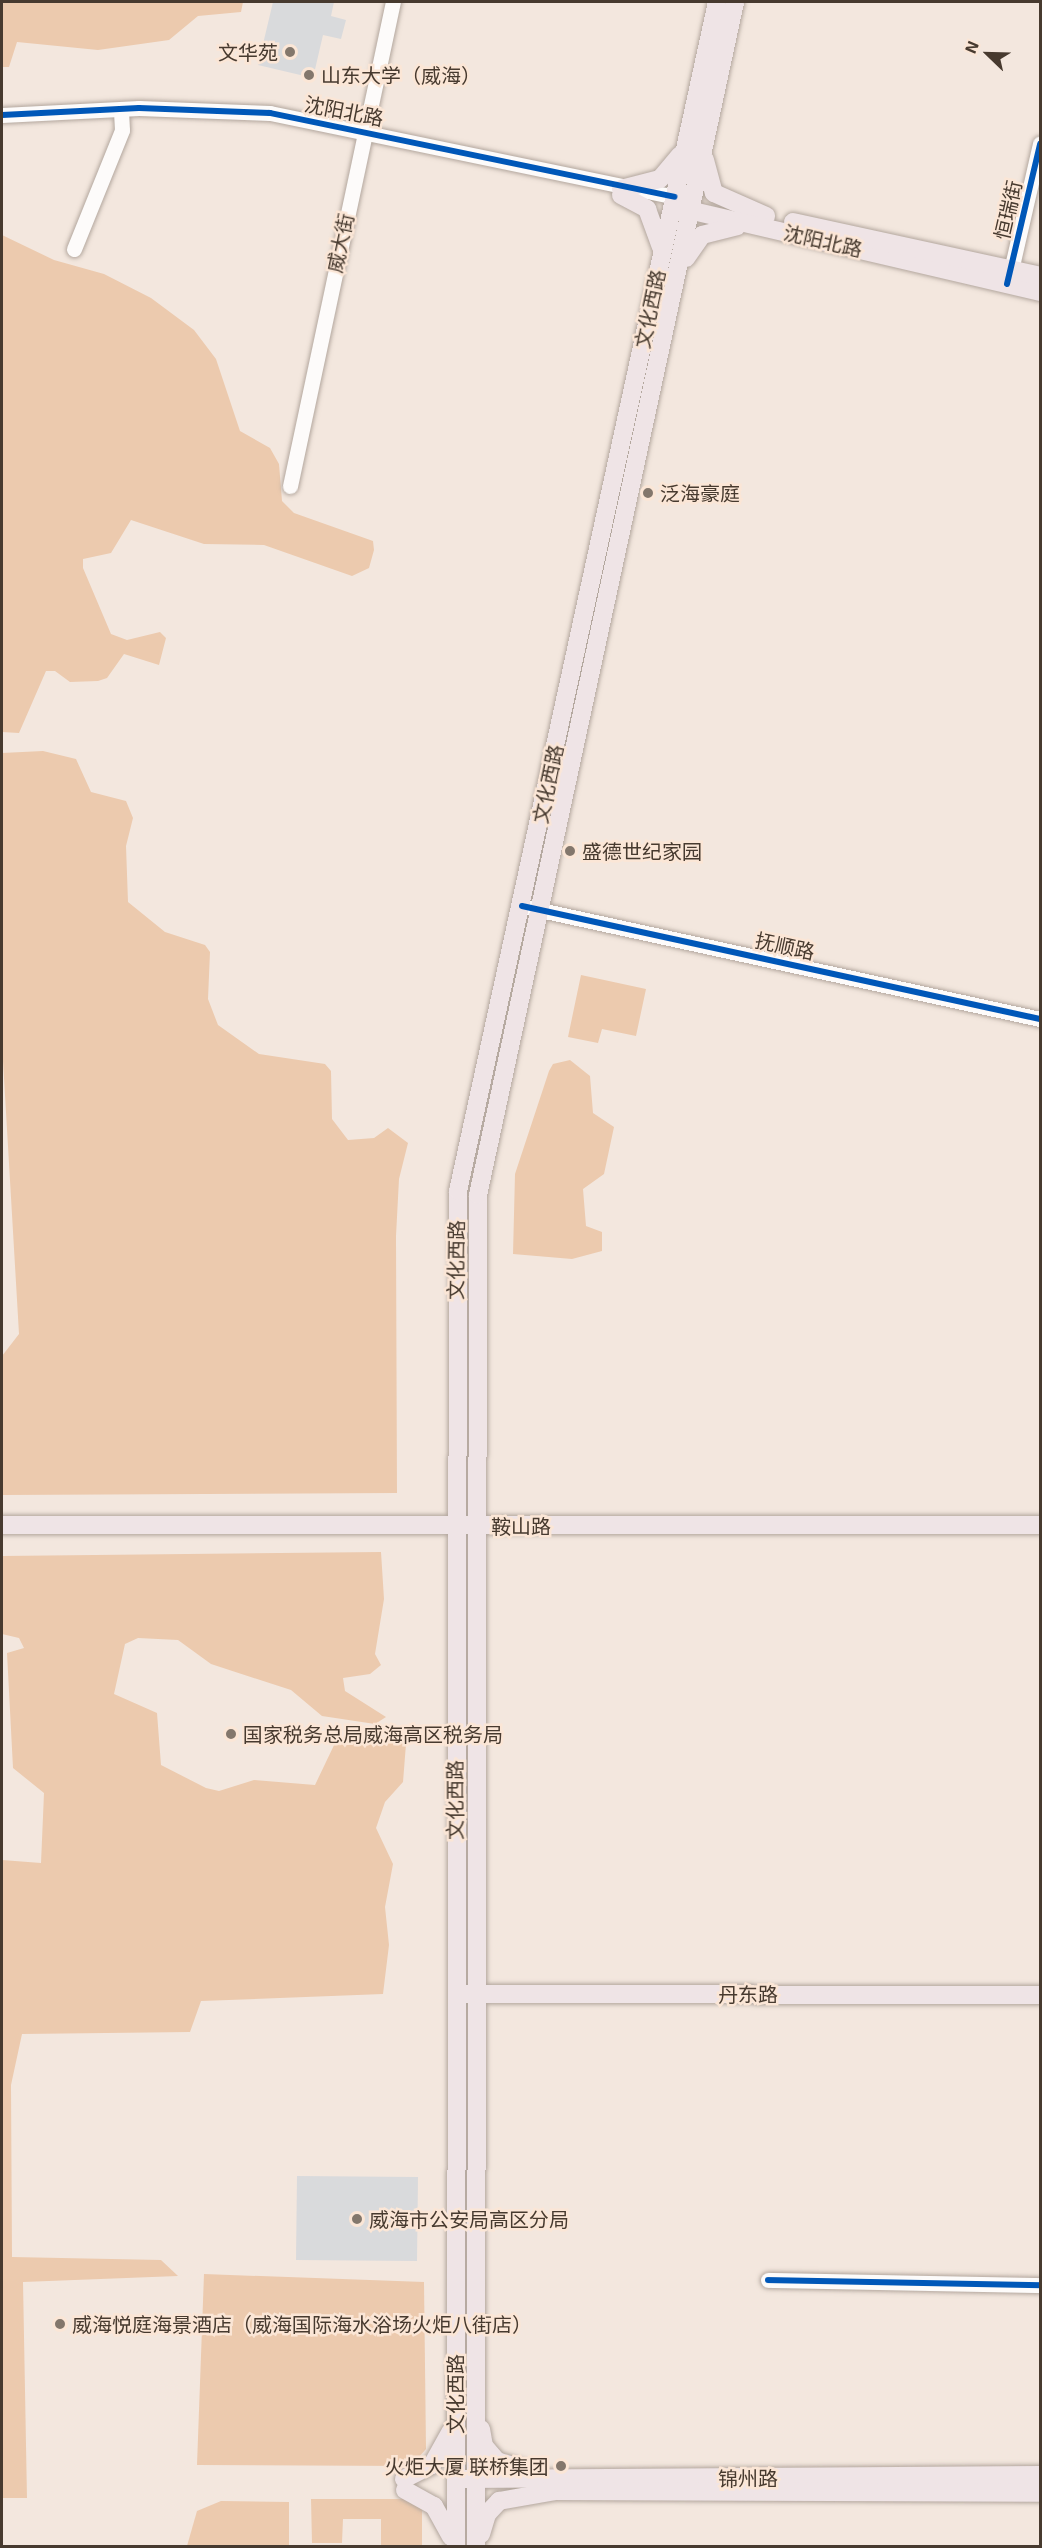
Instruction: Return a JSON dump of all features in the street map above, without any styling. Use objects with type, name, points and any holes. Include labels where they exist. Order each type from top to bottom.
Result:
[{"type":"main road","name":"文化西路","points":[[455,2547],[454,1527],[458,1191],[531,909],[678,276],[692,206],[697,136],[717,2]]},
{"type":"main road","name":"文化西路","points":[[478,2547],[476,1994],[478,1195],[531,909],[673,202],[697,136],[735,2]]},
{"type":"main road","points":[[621,192],[645,186],[676,167],[697,136]]},
{"type":"main road","points":[[697,136],[714,193],[766,222]]},
{"type":"main road","points":[[621,192],[647,209],[654,223],[661,239],[659,269]]},
{"type":"main road","name":"沈阳北路","points":[[673,202],[1009,277],[1041,292]]},
{"type":"main road","points":[[678,276],[702,235],[730,226],[766,222]]},
{"type":"main road","name":"沈阳北路","points":[[1009,277],[1041,276]]},
{"type":"main road","name":"鞍山路","points":[[2,1525],[454,1527],[1041,1525]]},
{"type":"main road","name":"丹东路","points":[[455,1994],[1041,1995]]},
{"type":"main road","points":[[455,2403],[441,2454],[405,2484],[443,2516],[455,2547]]},
{"type":"main road","points":[[476,2404],[484,2446],[497,2461],[559,2485]]},
{"type":"main road","name":"锦州路","points":[[559,2485],[1041,2475]]},
{"type":"main road","name":"锦州路","points":[[455,2484],[1041,2493]]},
{"type":"main road","points":[[478,2547],[487,2514],[499,2501],[559,2485]]},
{"type":"street","name":"威大街","points":[[290,486],[393,2]]},
{"type":"street","name":"沈阳北路","points":[[2,121],[121,112]]},
{"type":"street","name":"沈阳北路","points":[[2,115],[121,112],[267,120],[363,135],[673,202]]},
{"type":"street","points":[[74,249],[122,130],[121,112]]},
{"type":"street","name":"恒瑞街","points":[[1009,277],[1041,144]]},
{"type":"street","name":"抚顺路","points":[[531,909],[1041,1019]]},
{"type":"street","points":[[768,2280],[1041,2285]]},
{"type":"shaded area","points":[[2,2],[243,2],[241,12],[198,16],[169,40],[98,50],[17,42],[9,67],[2,67]]},
{"type":"shaded area","points":[[2,235],[54,260],[104,274],[151,298],[194,330],[216,359],[240,431],[270,448],[279,464],[282,501],[294,513],[373,541],[374,550],[369,568],[352,576],[264,545],[204,544],[131,520],[111,553],[83,559],[83,568],[111,634],[127,640],[160,632],[166,638],[159,665],[124,654],[107,678],[98,681],[70,682],[55,671],[46,671],[19,733],[2,732]]},
{"type":"shaded area","points":[[43,751],[76,759],[91,792],[126,801],[133,818],[126,846],[128,902],[165,932],[205,945],[210,952],[208,999],[218,1025],[259,1054],[325,1064],[331,1071],[332,1119],[348,1140],[374,1138],[388,1128],[408,1143],[399,1179],[396,1236],[397,1493],[2,1495],[2,1356],[19,1334],[2,1044],[2,753]]},
{"type":"shaded area","points":[[581,975],[646,989],[636,1036],[602,1029],[598,1043],[568,1037]]},
{"type":"shaded area","points":[[570,1060],[590,1076],[593,1113],[614,1127],[604,1174],[583,1189],[586,1226],[602,1232],[602,1251],[572,1259],[513,1254],[515,1174],[549,1071],[553,1064]]},
{"type":"shaded area","points":[[381,1552],[384,1599],[375,1654],[381,1665],[370,1674],[343,1678],[345,1691],[386,1717],[375,1724],[322,1716],[291,1690],[211,1664],[178,1640],[138,1638],[125,1644],[114,1694],[157,1713],[161,1765],[206,1788],[219,1791],[254,1780],[315,1785],[336,1741],[396,1738],[406,1744],[403,1782],[385,1802],[376,1828],[393,1864],[385,1907],[389,1945],[383,1994],[201,2001],[190,2032],[22,2034],[11,2085],[12,2257],[161,2260],[178,2276],[23,2282],[27,2498],[2,2498],[2,1860],[41,1863],[44,1793],[13,1768],[7,1653],[24,1648],[19,1638],[2,1634],[2,1556]]},
{"type":"shaded area","points":[[204,2274],[424,2282],[426,2449],[411,2466],[197,2465]]},
{"type":"shaded area","points":[[311,2499],[404,2499],[422,2506],[422,2546],[381,2546],[381,2519],[343,2519],[342,2543],[312,2543]]},
{"type":"shaded area","points":[[221,2501],[289,2502],[289,2546],[187,2546],[197,2511]]},
{"type":"building","name":"文华苑","points":[[273,2],[334,2],[331,16],[346,20],[341,39],[323,35],[313,78],[258,65]]},
{"type":"building","name":"威海市公安局高区分局","points":[[297,2176],[418,2177],[417,2261],[296,2260]]},
{"type":"cycle path","points":[[2,115],[139,108],[270,113],[674,197]]},
{"type":"cycle path","points":[[1007,284],[1040,144]]},
{"type":"cycle path","points":[[522,906],[1040,1019]]},
{"type":"cycle path","points":[[768,2280],[1040,2285]]},
{"type":"place","name":"文华苑","points":[[290,52]]},
{"type":"place","name":"山东大学（威海）","points":[[309,75]]},
{"type":"place","name":"泛海豪庭","points":[[648,493]]},
{"type":"place","name":"盛德世纪家园","points":[[570,851]]},
{"type":"place","name":"国家税务总局威海高区税务局","points":[[231,1734]]},
{"type":"place","name":"威海市公安局高区分局","points":[[357,2219]]},
{"type":"place","name":"威海悦庭海景酒店（威海国际海水浴场火炬八街店）","points":[[60,2324]]},
{"type":"place","name":"火炬大厦 联桥集团","points":[[561,2466]]}]
